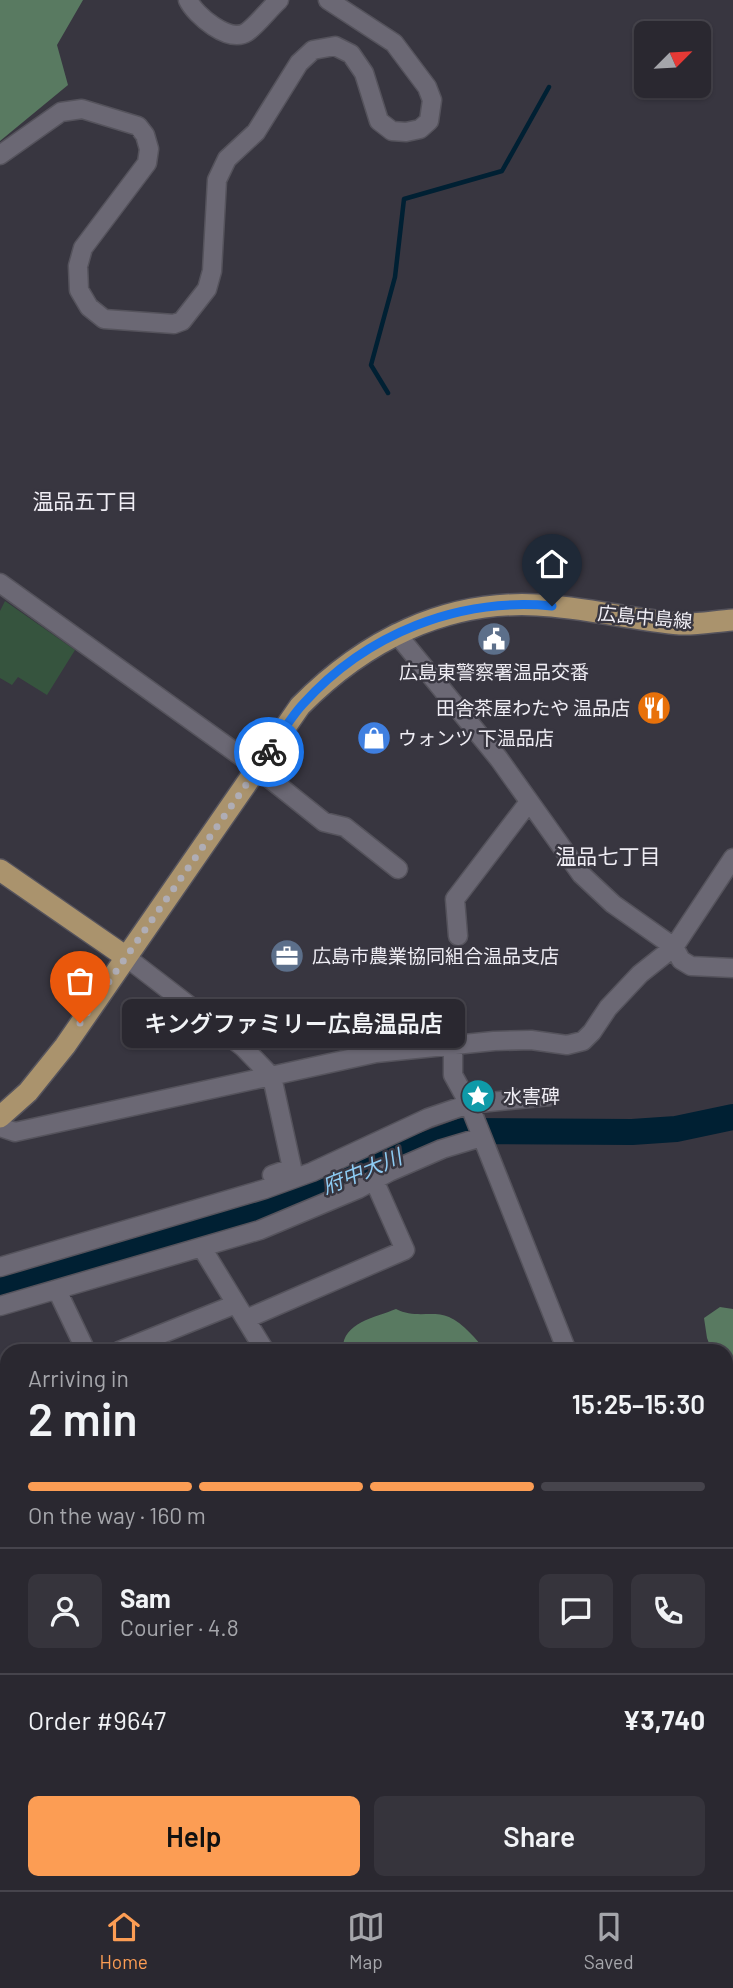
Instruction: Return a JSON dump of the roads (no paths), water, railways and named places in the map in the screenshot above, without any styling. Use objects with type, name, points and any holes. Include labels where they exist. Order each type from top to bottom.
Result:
[{"type":"main road","name":"広島中島線","points":[[0,1117],[47,1070],[300,706],[321,685],[360,654],[396,633],[449,614],[507,605],[566,607],[683,624],[733,620]]},
{"type":"main road","points":[[0,870],[126,957]]},
{"type":"street","points":[[188,0],[192,10],[218,30],[235,36],[246,33],[279,0]]},
{"type":"street","points":[[0,155],[61,112],[82,109],[138,126],[145,135],[149,149],[147,163],[83,248],[78,267],[79,290],[89,307],[104,319],[174,324],[183,321],[207,289],[212,271],[217,180],[227,159],[256,132],[299,63],[313,50],[335,46],[351,54],[364,73],[379,121],[391,131],[406,132],[420,128],[429,121],[432,100],[427,88],[394,43],[328,0]]},
{"type":"street","points":[[0,583],[257,769],[324,822],[345,827],[398,869]]},
{"type":"street","points":[[396,633],[499,759],[581,874],[613,904],[674,947],[681,960],[691,966],[733,968]]},
{"type":"street","points":[[458,936],[455,899],[529,802]]},
{"type":"street","points":[[0,1127],[15,1132],[376,1054],[531,1040],[567,1045],[583,1041],[608,1008],[640,974],[674,947],[733,858]]},
{"type":"street","points":[[126,957],[243,1047],[272,1077],[292,1168],[253,1182],[238,1197]]},
{"type":"street","points":[[453,1045],[453,1075],[469,1104],[564,1344]]},
{"type":"street","points":[[0,1267],[238,1197],[312,1172],[428,1118],[469,1104],[550,1096]]},
{"type":"street","points":[[0,1306],[260,1230],[358,1189],[442,1149],[482,1137]]},
{"type":"street","points":[[140,1344],[241,1311],[405,1250],[374,1180]]},
{"type":"street","points":[[202,1248],[261,1344]]},
{"type":"street","points":[[57,1290],[83,1344]]},
{"type":"waterway","points":[[388,393],[371,365],[395,277],[404,199],[502,171],[549,87]]},
{"type":"waterway","name":"府中大川","points":[[0,1289],[166,1236],[305,1196],[364,1173],[406,1152],[463,1131],[632,1132],[676,1129],[733,1117]]},
{"type":"place","name":"広島東警察署温品交番","points":[[494,639]]},
{"type":"place","name":"田舎茶屋わたや 温品店","points":[[654,708]]},
{"type":"place","name":"ウォンツ 下温品店","points":[[374,738]]},
{"type":"place","name":"広島市農業協同組合温品支店","points":[[287,956]]},
{"type":"place","name":"キングファミリー広島温品店","points":[[80,1023]]},
{"type":"place","name":"水害碑","points":[[478,1096]]},
{"type":"district","name":"温品五丁目","points":[[85,502]]},
{"type":"district","name":"温品七丁目","points":[[608,857]]}]
